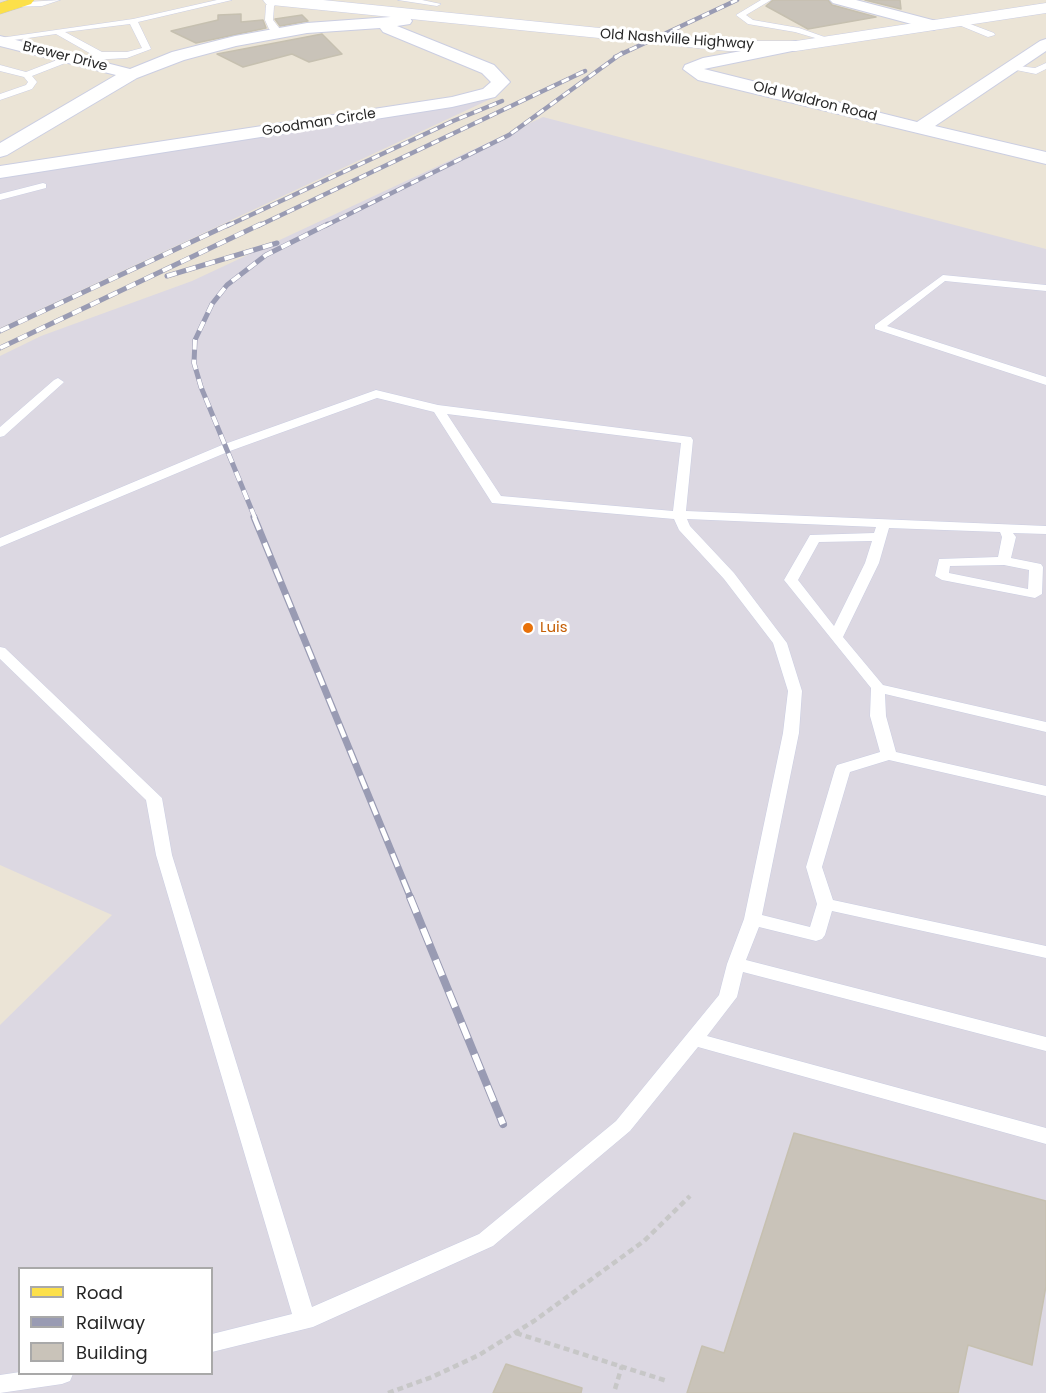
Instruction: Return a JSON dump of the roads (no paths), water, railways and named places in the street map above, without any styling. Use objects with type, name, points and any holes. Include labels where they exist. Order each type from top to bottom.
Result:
[{"type":"main road","name":"Old Nashville Highway","points":[[274,0],[435,7],[450,19],[688,44],[796,46],[1046,8]]},
{"type":"street","points":[[838,0],[934,25]]},
{"type":"street","name":"Old Nashville Highway","points":[[0,151],[131,74],[178,56],[235,41],[307,28],[450,19]]},
{"type":"street","name":"Goodman Circle","points":[[0,172],[452,102],[489,93],[501,82],[488,69],[389,29],[384,22]]},
{"type":"street","name":"Brewer Drive","points":[[0,40],[85,59],[131,74]]},
{"type":"street","points":[[920,128],[1046,44]]},
{"type":"street","name":"Old Waldron Road","points":[[796,46],[703,63],[691,69],[704,76],[1046,158]]},
{"type":"lane","points":[[12,4],[42,4],[56,0]]},
{"type":"lane","points":[[0,40],[133,21],[228,0]]},
{"type":"lane","points":[[274,0],[268,13],[272,27],[279,33]]},
{"type":"lane","points":[[402,0],[435,7]]},
{"type":"lane","points":[[767,0],[740,15],[751,22],[796,30],[832,41]]},
{"type":"lane","points":[[0,68],[27,75],[85,59],[127,55],[147,49],[133,21]]},
{"type":"lane","points":[[957,21],[991,35]]},
{"type":"lane","points":[[57,31],[85,59]]},
{"type":"lane","points":[[1010,68],[1036,71],[1046,66]]},
{"type":"lane","points":[[0,97],[28,87],[33,82],[27,75]]},
{"type":"lane","points":[[0,197],[43,186]]},
{"type":"lane","points":[[1046,288],[943,278],[879,327],[1046,381]]},
{"type":"lane","points":[[0,433],[58,382]]},
{"type":"lane","points":[[0,543],[226,448],[376,394],[438,408],[687,440],[680,515],[684,527],[729,576],[780,642],[795,691],[790,733],[753,919],[736,964],[728,997],[623,1126],[486,1240],[306,1320],[213,1343]]},
{"type":"lane","points":[[438,408],[497,500],[882,530],[1046,530]]},
{"type":"lane","points":[[1004,561],[1009,537],[1005,529]]},
{"type":"lane","points":[[836,637],[872,563],[882,530]]},
{"type":"lane","points":[[882,530],[815,538],[791,580],[878,688],[1046,727]]},
{"type":"lane","points":[[1004,561],[1036,567],[1035,594],[942,576],[944,562],[1004,561]]},
{"type":"lane","points":[[0,651],[154,798],[164,855],[306,1320]]},
{"type":"lane","points":[[878,688],[878,716],[889,755]]},
{"type":"lane","points":[[753,919],[816,935],[826,904],[814,867],[843,769],[889,755],[1046,791]]},
{"type":"lane","points":[[826,904],[1046,952]]},
{"type":"lane","points":[[736,964],[1046,1044]]},
{"type":"lane","points":[[693,1039],[1046,1136]]},
{"type":"lane","points":[[0,1385],[56,1375]]},
{"type":"railway","points":[[619,55],[737,0]]},
{"type":"railway","points":[[325,226],[509,135],[619,55]]},
{"type":"railway","points":[[615,57],[619,55]]},
{"type":"railway","points":[[258,226],[585,71]]},
{"type":"railway","points":[[227,226],[453,121],[502,101]]},
{"type":"railway","points":[[0,331],[230,224]]},
{"type":"railway","points":[[0,348],[261,224]]},
{"type":"railway","points":[[255,518],[201,387],[194,363],[195,340],[212,304],[227,285],[266,255],[328,224]]},
{"type":"railway","points":[[167,276],[277,243]]},
{"type":"railway","points":[[254,517],[411,899]]},
{"type":"railway","points":[[410,897],[503,1124]]},
{"type":"place","name":"Luis","points":[[528,628]]}]
